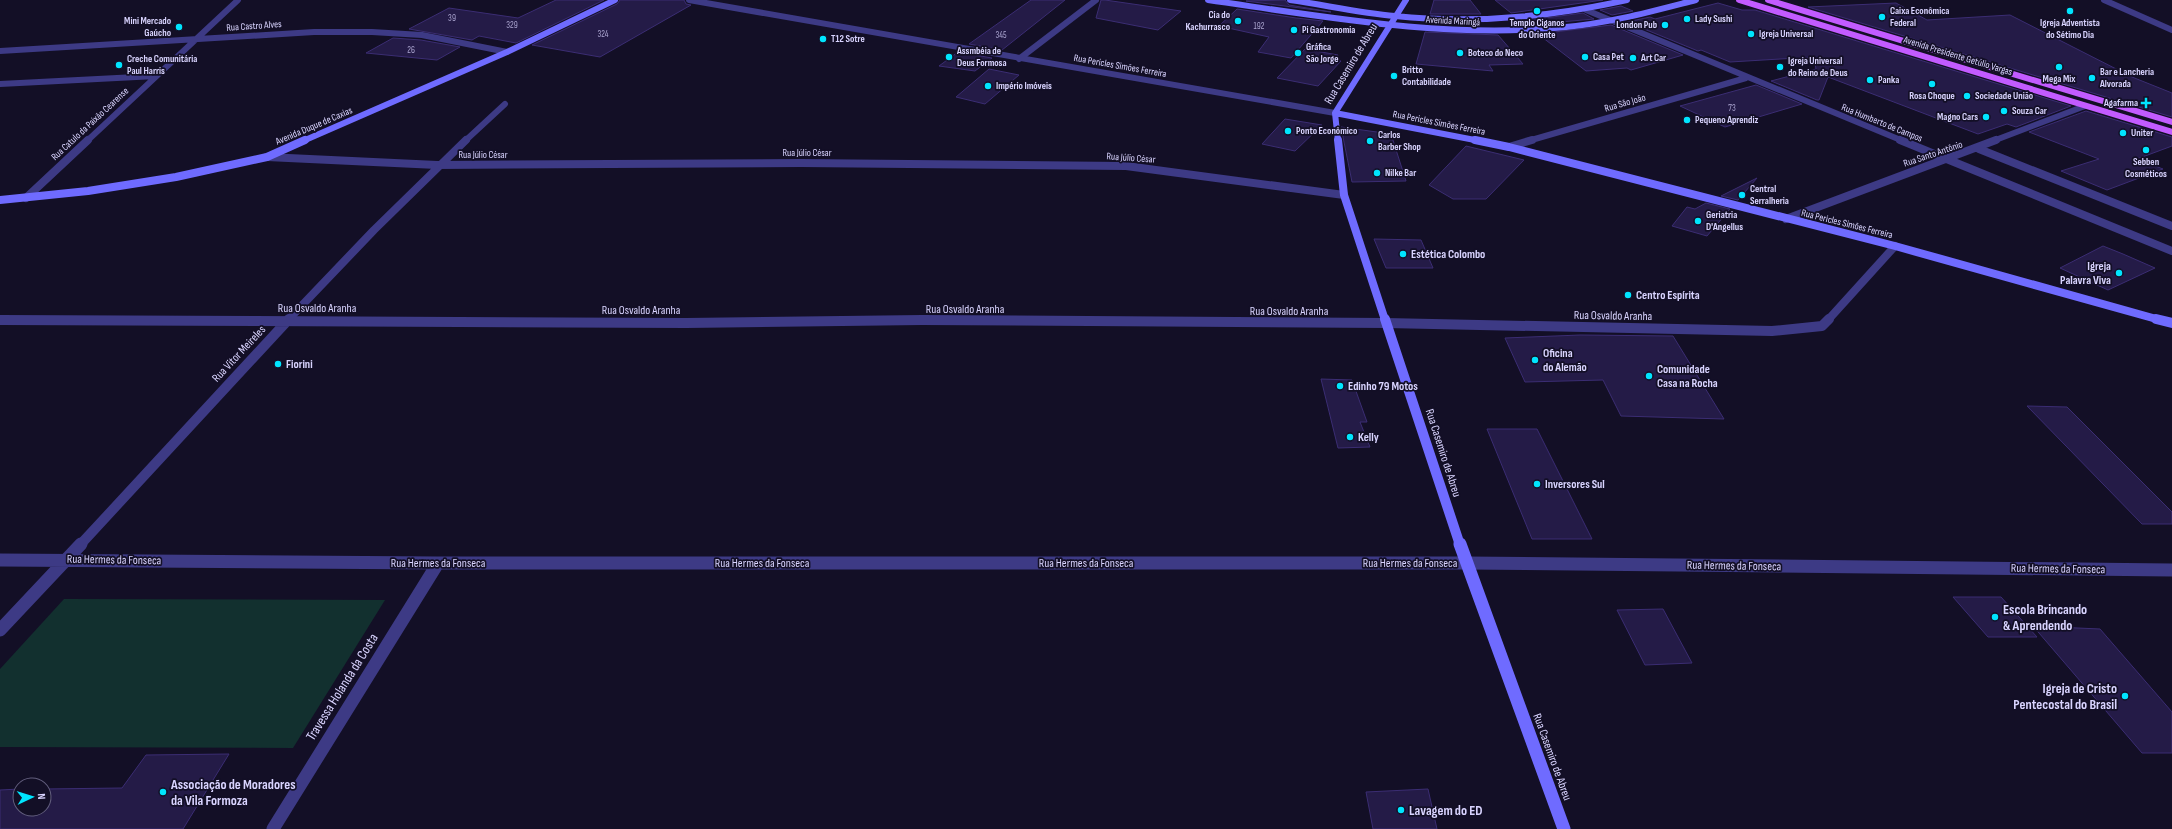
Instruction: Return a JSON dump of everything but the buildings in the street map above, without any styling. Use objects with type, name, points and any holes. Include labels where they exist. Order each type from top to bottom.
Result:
[{"type":"main road","name":"Avenida Presidente Getúlio Vargas","points":[[1739,0],[2172,132]]},
{"type":"main road","name":"Avenida Presidente Getúlio Vargas","points":[[1768,0],[2172,122]]},
{"type":"street","name":"Rua Catulo da Paixão Cearense","points":[[26,198],[238,0]]},
{"type":"street","name":"Avenida Duque de Caxias","points":[[0,200],[26,198],[176,177],[267,157],[507,52],[615,0]]},
{"type":"street","name":"Rua Pericles Simões Ferreira","points":[[689,0],[1019,59],[1336,113],[1509,147],[1895,246],[2172,323]]},
{"type":"street","points":[[1019,59],[1096,0]]},
{"type":"street","name":"Avenida Maringá","points":[[1208,0],[1389,26],[1482,31],[1565,27],[1612,21],[1696,0]]},
{"type":"street","name":"Avenida Maringá","points":[[1290,0],[1395,16],[1474,18],[1548,16],[1586,10],[1627,0]]},
{"type":"street","name":"Rua Casemiro de Abreu","points":[[1406,0],[1336,113],[1344,195],[1466,563],[1564,829]]},
{"type":"street","points":[[2104,0],[2172,30]]},
{"type":"street","name":"Rua Humberto de Campos","points":[[1586,10],[1746,78],[2172,251]]},
{"type":"street","name":"Rua Castro Alves","points":[[0,51],[314,32],[372,32],[422,35],[507,52]]},
{"type":"street","points":[[0,84],[156,76]]},
{"type":"street","name":"Rua São João","points":[[1509,147],[1746,78]]},
{"type":"street","name":"Rua Vitor Meireles","points":[[0,630],[288,320],[438,165],[505,104]]},
{"type":"street","name":"Rua Santo Antônio","points":[[1786,219],[1944,159],[1978,149],[2085,106]]},
{"type":"street","points":[[1978,149],[2172,226]]},
{"type":"street","name":"Rua Júlio César","points":[[267,157],[438,165],[801,163],[1126,166],[1344,195]]},
{"type":"street","name":"Rua Osvaldo Aranha","points":[[0,320],[288,320],[686,323],[930,320],[1386,323],[1772,331],[1822,326],[1840,310],[1895,246]]},
{"type":"street","name":"Rua Hermes da Fonseca","points":[[0,560],[67,559],[438,563],[1466,563],[2172,570]]},
{"type":"street","name":"Travessa Holanda da Costa","points":[[273,829],[438,563]]},
{"type":"green space","points":[[64,599],[385,600],[293,748],[0,747],[0,669]]},
{"type":"place","name":"Templo Ciganos do Oriente","points":[[1537,11]]},
{"type":"place","name":"Igreja Adventista do Sétimo Dia","points":[[2070,11]]},
{"type":"place","name":"Caixa Econômica Federal","points":[[1882,17]]},
{"type":"place","name":"Lady Sushi","points":[[1687,19]]},
{"type":"place","name":"Cia do Kachurrasco","points":[[1238,21]]},
{"type":"place","name":"London Pub","points":[[1665,25]]},
{"type":"place","name":"Mini Mercado Gaúcho","points":[[179,27]]},
{"type":"place","name":"Pi Gastronomia","points":[[1294,30]]},
{"type":"place","name":"Igreja Universal","points":[[1751,34]]},
{"type":"place","name":"T12 Sotre","points":[[823,39]]},
{"type":"place","name":"Gráfica São Jorge","points":[[1298,53]]},
{"type":"place","name":"Boteco do Neco","points":[[1460,53]]},
{"type":"place","name":"Assmbéia de Deus Formosa","points":[[949,57]]},
{"type":"place","name":"Casa Pet","points":[[1585,57]]},
{"type":"place","name":"Art Car","points":[[1633,58]]},
{"type":"place","name":"Creche Comunitária Paul Harris","points":[[119,65]]},
{"type":"place","name":"Igreja Universal do Reino de Deus","points":[[1780,67]]},
{"type":"place","name":"Mega Mix","points":[[2059,67]]},
{"type":"place","name":"Britto Contabilidade","points":[[1394,76]]},
{"type":"place","name":"Bar e Lancheria Alvorada","points":[[2092,78]]},
{"type":"place","name":"Panka","points":[[1870,80]]},
{"type":"place","name":"Rosa Choque","points":[[1932,84]]},
{"type":"place","name":"Império Imóveis","points":[[988,86]]},
{"type":"place","name":"Sociedade União","points":[[1967,96]]},
{"type":"place","name":"Agafarma","points":[[2146,103]]},
{"type":"place","name":"Souza Car","points":[[2004,111]]},
{"type":"place","name":"Magno Cars","points":[[1986,117]]},
{"type":"place","name":"Pequeno Aprendiz","points":[[1687,120]]},
{"type":"place","name":"Ponto Econômico","points":[[1288,131]]},
{"type":"place","name":"Uniter","points":[[2123,133]]},
{"type":"place","name":"Carlos Barber Shop","points":[[1370,141]]},
{"type":"place","name":"Sebben Cosméticos","points":[[2146,150]]},
{"type":"place","name":"Nilke Bar","points":[[1377,173]]},
{"type":"place","name":"Central Serralheria","points":[[1742,195]]},
{"type":"place","name":"Geriatria D'Angellus","points":[[1698,221]]},
{"type":"place","name":"Estética Colombo","points":[[1403,254]]},
{"type":"place","name":"Igreja Palavra Viva","points":[[2119,273]]},
{"type":"place","name":"Centro Espírita","points":[[1628,295]]},
{"type":"place","name":"Oficina do Alemão","points":[[1535,360]]},
{"type":"place","name":"Fiorini","points":[[278,364]]},
{"type":"place","name":"Comunidade Casa na Rocha","points":[[1649,376]]},
{"type":"place","name":"Edinho 79 Motos","points":[[1340,386]]},
{"type":"place","name":"Kelly","points":[[1350,437]]},
{"type":"place","name":"Inversores Sul","points":[[1537,484]]},
{"type":"place","name":"Escola Brincando & Aprendendo","points":[[1995,617]]},
{"type":"place","name":"Igreja de Cristo Pentecostal do Brasil","points":[[2125,696]]},
{"type":"place","name":"Associação de Moradores da Vila Formoza","points":[[163,792]]},
{"type":"place","name":"Lavagem do ED","points":[[1401,810]]}]
